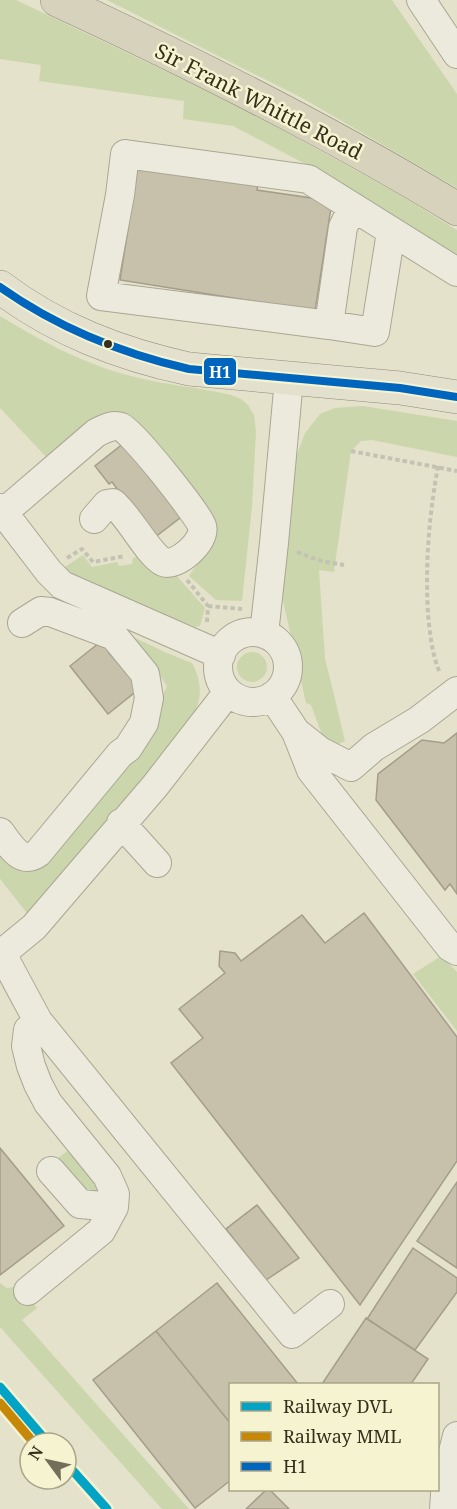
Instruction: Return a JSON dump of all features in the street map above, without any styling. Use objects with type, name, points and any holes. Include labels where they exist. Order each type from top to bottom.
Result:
[{"type":"highway","name":"Sir Frank Whittle Road","points":[[57,0],[197,66],[264,101],[351,147],[457,209]]},
{"type":"main road","points":[[0,287],[24,304],[71,331],[121,352],[189,369],[400,388],[457,397]]},
{"type":"street","points":[[421,0],[457,54]]},
{"type":"street","points":[[391,232],[375,332],[101,296],[120,195],[125,154],[308,179],[457,272]]},
{"type":"street","points":[[329,325],[343,227],[353,207]]},
{"type":"street","points":[[212,651],[223,686],[238,699],[249,702],[261,701],[280,689],[286,679],[288,668],[286,657],[265,622],[289,379]]},
{"type":"street","points":[[94,519],[107,504],[112,503],[156,556],[167,563],[173,562],[188,552],[197,544],[202,533],[202,527],[197,518],[162,472],[136,439],[120,426],[107,427],[96,433],[65,458],[58,467],[2,510],[49,572],[62,585],[212,651],[243,634],[253,632],[265,622]]},
{"type":"street","points":[[0,832],[18,854],[32,857],[120,754],[128,748],[144,723],[149,698],[145,674],[114,636],[50,612],[41,611],[22,623]]},
{"type":"street","points":[[228,692],[154,786],[34,927],[1,955],[38,1021],[292,1334],[330,1304]]},
{"type":"street","points":[[347,816],[342,802],[343,781],[351,767],[374,747],[419,720],[455,693]]},
{"type":"street","points":[[272,696],[296,732],[311,771],[450,947],[457,951]]},
{"type":"street","points":[[296,732],[320,751],[351,767]]},
{"type":"street","points":[[121,823],[157,863]]},
{"type":"street","points":[[28,1291],[101,1232],[114,1207],[115,1194],[107,1176],[48,1103],[38,1084],[26,1046],[28,1030],[38,1021]]},
{"type":"street","points":[[51,1171],[80,1204],[114,1207]]},
{"type":"street","points":[[444,1509],[446,1480],[457,1436]]},
{"type":"path","points":[[351,451],[457,471]]},
{"type":"path","points":[[438,466],[426,552],[428,606],[435,658],[442,678],[455,693]]},
{"type":"path","points":[[274,543],[321,561],[344,565]]},
{"type":"path","points":[[184,576],[208,606],[212,651]]},
{"type":"path","points":[[208,606],[265,622]]},
{"type":"green space","points":[[0,0],[16,0],[239,106],[395,192],[457,230],[457,254],[313,168],[233,126],[183,119],[184,101],[39,81],[41,65],[0,59]]},
{"type":"green space","points":[[107,0],[392,0],[457,94],[457,188],[304,99]]},
{"type":"green space","points":[[0,316],[47,343],[96,365],[143,379],[231,395],[248,405],[254,415],[256,431],[252,507],[242,601],[216,600],[189,576],[212,542],[127,422],[49,460],[0,408]]},
{"type":"green space","points":[[363,406],[457,421],[457,457],[372,440],[361,441],[351,451],[334,572],[319,570],[325,658],[345,741],[333,747],[327,744],[311,705],[306,703],[281,592],[296,457],[305,433],[320,414],[335,408]]},
{"type":"green space","points":[[149,554],[187,564],[177,576],[205,608],[200,626],[196,627],[70,578],[62,569],[83,555],[92,567],[117,562],[119,566],[132,564],[133,558]]},
{"type":"green space","points":[[124,633],[192,663],[200,687],[199,702],[188,724],[32,912],[27,913],[0,879],[0,851],[19,868],[167,686],[152,664]]},
{"type":"green space","points":[[252,652],[258,653],[266,661],[266,673],[258,681],[252,682],[246,681],[238,673],[237,667],[238,661],[246,653]]},
{"type":"green space","points":[[441,956],[457,972],[457,1031],[413,974]]},
{"type":"green space","points":[[71,1148],[104,1186],[95,1195],[83,1186],[58,1158]]},
{"type":"green space","points":[[0,1283],[7,1288],[20,1286],[37,1308],[22,1320],[189,1509],[162,1509],[0,1327]]},
{"type":"building","points":[[138,165],[258,184],[257,190],[332,201],[315,311],[120,280]]},
{"type":"building","points":[[129,439],[185,514],[154,538],[112,482],[109,484],[95,466]]},
{"type":"building","points":[[104,639],[112,650],[109,653],[117,662],[119,660],[139,689],[108,714],[70,666]]},
{"type":"building","points":[[457,733],[457,894],[450,884],[445,890],[376,800],[378,774],[422,740],[444,743]]},
{"type":"building","points":[[364,913],[457,1037],[457,1161],[360,1305],[171,1063],[203,1038],[179,1009],[225,973],[219,966],[220,951],[235,953],[241,961],[302,915],[325,943]]},
{"type":"building","points":[[0,1148],[64,1226],[0,1275]]},
{"type":"building","points":[[457,1182],[457,1268],[417,1241]]},
{"type":"building","points":[[257,1205],[299,1258],[266,1280],[226,1229]]},
{"type":"building","points":[[413,1248],[457,1278],[457,1292],[415,1350],[367,1319]]},
{"type":"building","points":[[217,1283],[297,1383],[229,1383],[229,1422],[156,1331]]},
{"type":"building","points":[[366,1318],[428,1359],[412,1383],[323,1383]]},
{"type":"building","points":[[156,1331],[229,1422],[229,1482],[195,1508],[93,1380]]},
{"type":"building","points":[[265,1491],[271,1491],[289,1509],[246,1509]]},
{"type":"rail line","name":"DVL","points":[[0,1387],[38,1431]]},
{"type":"rail line","name":"MML","points":[[0,1403],[24,1431]]},
{"type":"rail line","name":"DVL","points":[[78,1476],[107,1509]]},
{"type":"transit line","name":"H1","points":[[0,287],[67,327],[114,347],[163,363],[189,369],[400,388],[457,397]]}]
